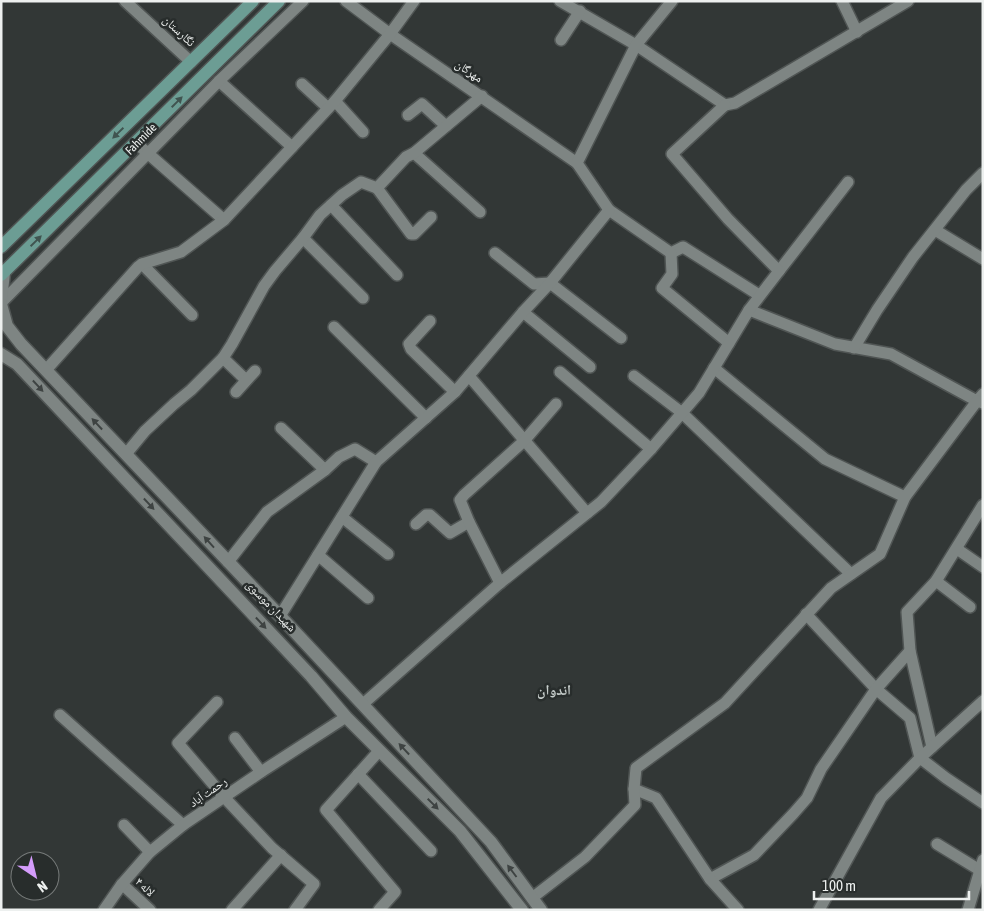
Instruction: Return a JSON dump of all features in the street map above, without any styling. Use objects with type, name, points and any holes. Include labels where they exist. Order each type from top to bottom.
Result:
[{"type":"main road","name":"Fahmide","points":[[1,247],[253,1]]},
{"type":"main road","name":"Fahmide","points":[[2,274],[279,1]]},
{"type":"main road","points":[[238,16],[242,25],[251,29]]},
{"type":"main road","points":[[217,36],[223,35],[228,38],[231,48]]},
{"type":"street","name":"نگارستان","points":[[125,1],[191,62]]},
{"type":"street","points":[[2,308],[148,153],[219,81],[303,1]]},
{"type":"street","name":"مهرگان","points":[[346,1],[390,34],[482,96],[577,164],[609,210]]},
{"type":"street","points":[[46,370],[142,264],[181,252],[224,220],[332,104],[390,34],[414,1]]},
{"type":"street","points":[[560,1],[636,45],[725,105]]},
{"type":"street","points":[[577,164],[636,45],[672,1]]},
{"type":"street","points":[[842,1],[858,32]]},
{"type":"street","points":[[779,271],[728,219],[672,154],[725,105],[734,103],[908,1]]},
{"type":"street","points":[[561,40],[580,11]]},
{"type":"street","points":[[219,81],[292,147]]},
{"type":"street","points":[[302,84],[332,104],[363,132]]},
{"type":"street","points":[[377,188],[406,157],[414,153],[482,96]]},
{"type":"street","points":[[408,115],[422,104],[446,126]]},
{"type":"street","points":[[136,143],[224,220]]},
{"type":"street","points":[[414,153],[480,212]]},
{"type":"street","points":[[854,348],[913,257],[966,190],[983,173]]},
{"type":"street","points":[[126,454],[145,431],[198,384],[222,358],[232,344],[264,286],[320,215],[342,195],[360,182],[377,188],[411,234],[414,234],[431,217]]},
{"type":"street","points":[[362,704],[500,582],[600,502],[651,449],[699,393],[749,310],[848,182]]},
{"type":"street","points":[[332,205],[396,275]]},
{"type":"street","points":[[280,616],[376,462],[456,392],[523,312],[550,283],[609,210],[671,252]]},
{"type":"street","points":[[935,230],[983,259]]},
{"type":"street","points":[[303,238],[363,298]]},
{"type":"street","points":[[671,252],[683,247],[759,296]]},
{"type":"street","points":[[671,252],[672,274],[662,288],[729,343]]},
{"type":"street","points":[[495,253],[534,284],[550,283],[622,338]]},
{"type":"street","points":[[142,264],[192,315]]},
{"type":"street","points":[[2,274],[2,308]]},
{"type":"street","name":"شهیدان موسوی","points":[[2,308],[7,326],[21,344],[169,498],[491,842],[541,910]]},
{"type":"street","points":[[532,898],[585,857],[635,805],[636,768],[725,703],[831,588],[880,554],[905,497],[981,400],[892,354],[835,344],[749,310]]},
{"type":"street","points":[[523,312],[590,367]]},
{"type":"street","points":[[430,321],[409,344],[411,349],[456,392]]},
{"type":"street","points":[[334,327],[426,418]]},
{"type":"street","name":"شهیدان موسوی","points":[[1,354],[17,364],[311,676],[346,717],[460,831],[521,909]]},
{"type":"street","points":[[222,358],[246,380]]},
{"type":"street","points":[[714,368],[825,459],[905,497]]},
{"type":"street","points":[[236,392],[256,371]]},
{"type":"street","points":[[560,372],[651,449]]},
{"type":"street","points":[[469,376],[587,513]]},
{"type":"street","points":[[634,376],[681,412],[851,574]]},
{"type":"street","points":[[500,582],[469,522],[460,500],[524,441],[556,404]]},
{"type":"street","points":[[281,428],[324,470]]},
{"type":"street","points":[[228,562],[267,512],[324,470],[339,456],[355,449],[376,462]]},
{"type":"street","points":[[932,747],[910,651],[907,612],[936,581],[958,549],[983,505]]},
{"type":"street","points":[[416,524],[426,515],[430,515],[450,533],[469,522]]},
{"type":"street","points":[[342,517],[388,554]]},
{"type":"street","points":[[958,549],[983,567]]},
{"type":"street","points":[[318,555],[368,598]]},
{"type":"street","points":[[936,581],[970,607]]},
{"type":"street","points":[[806,614],[876,689],[910,718],[920,758],[983,803]]},
{"type":"street","points":[[710,879],[754,855],[793,814],[807,798],[821,769],[876,689],[910,651]]},
{"type":"street","points":[[819,910],[881,798],[920,758],[983,700]]},
{"type":"street","points":[[217,702],[178,743],[224,797],[281,856],[314,884],[295,910]]},
{"type":"street","points":[[60,715],[184,825]]},
{"type":"street","name":"رحمت آباد","points":[[104,910],[122,884],[150,852],[224,797],[346,717]]},
{"type":"street","points":[[235,738],[261,772]]},
{"type":"street","points":[[379,751],[326,810],[395,892],[379,910]]},
{"type":"street","points":[[358,774],[431,851]]},
{"type":"street","points":[[634,789],[656,798],[710,879],[738,910]]},
{"type":"street","points":[[124,824],[150,852]]},
{"type":"street","points":[[937,844],[982,867],[968,910]]},
{"type":"street","points":[[232,910],[281,856]]},
{"type":"street","name":"لاله ۴","points":[[122,884],[150,910]]},
{"type":"district","name":"اندوان","points":[[554,690]]}]
